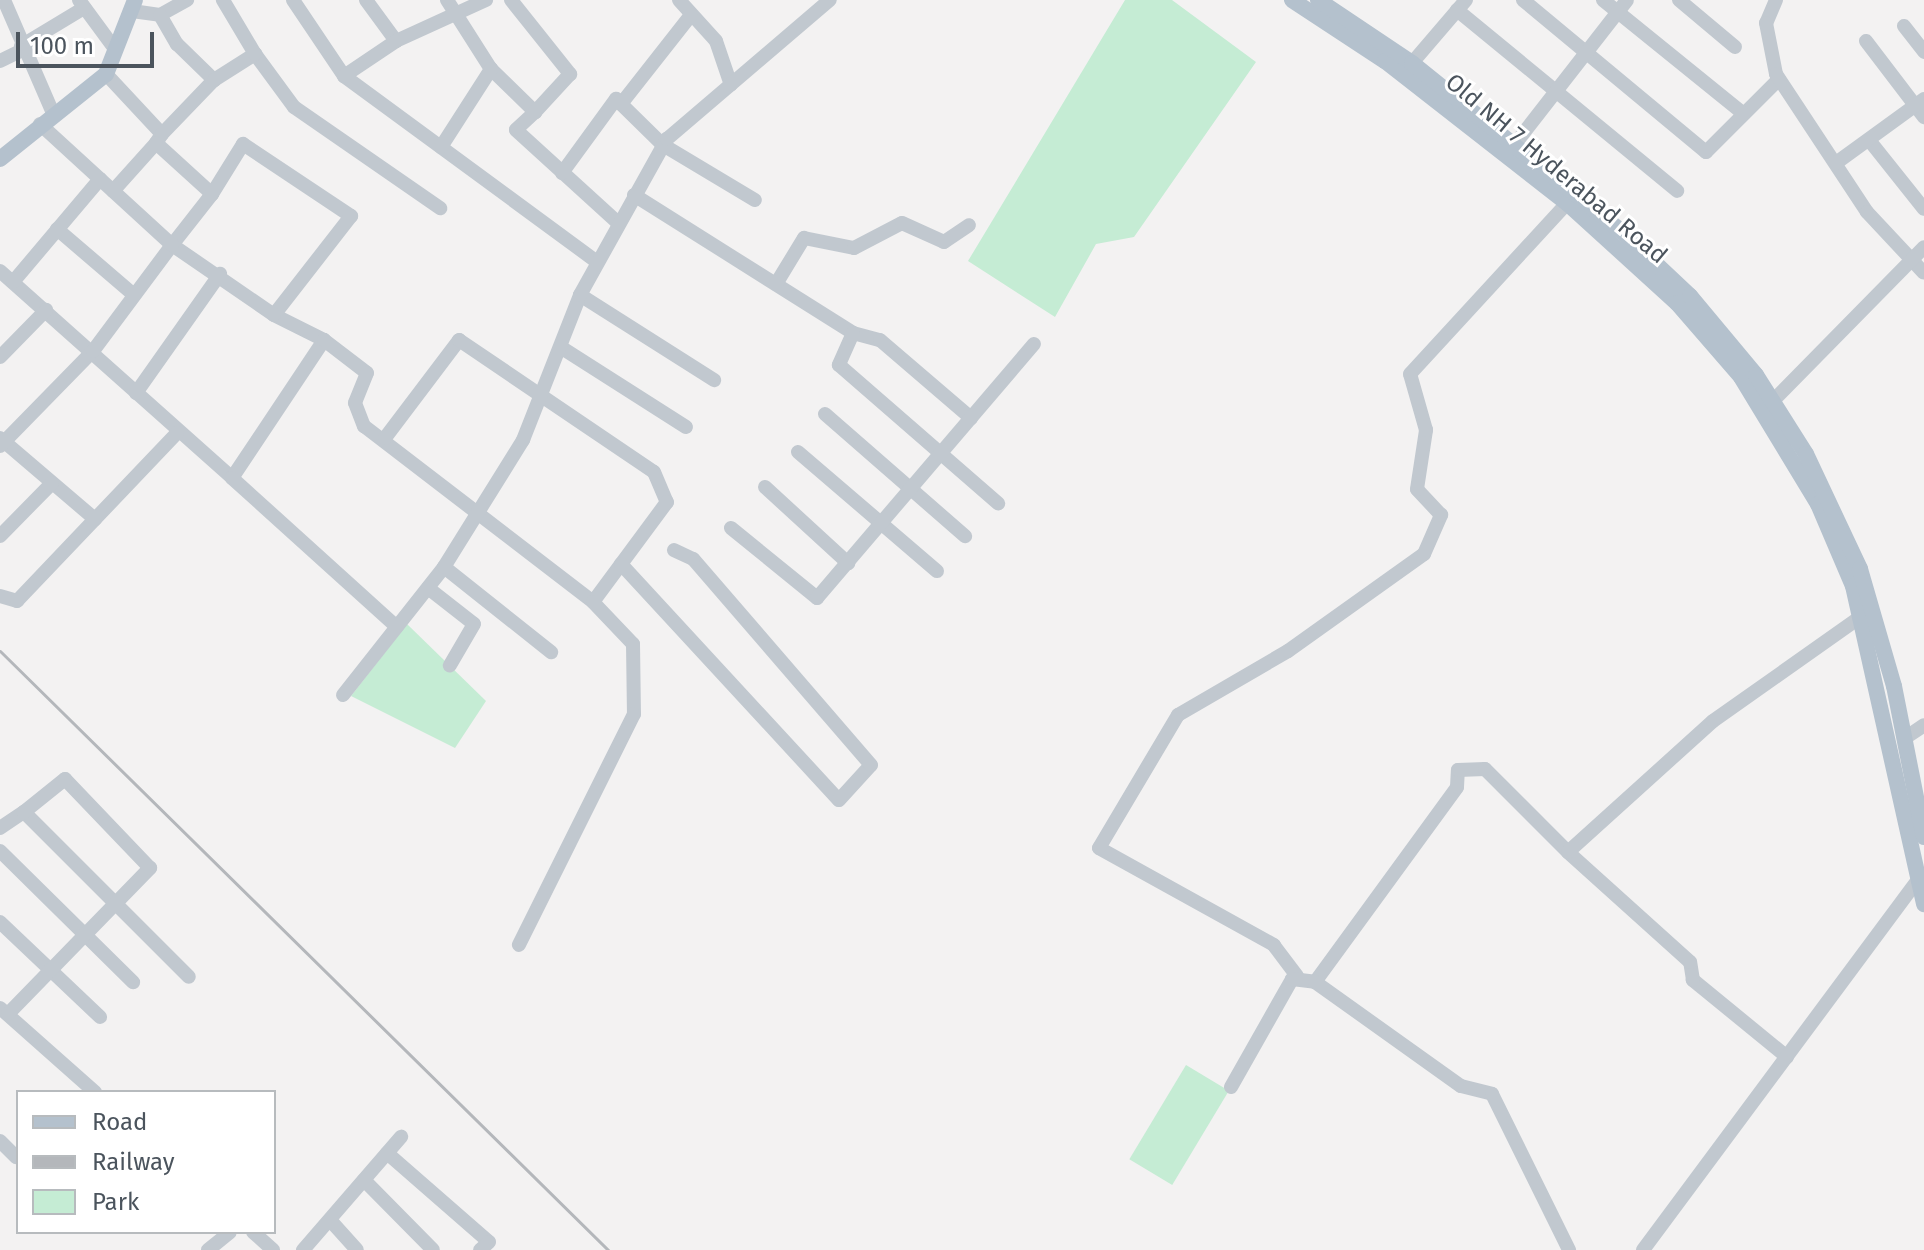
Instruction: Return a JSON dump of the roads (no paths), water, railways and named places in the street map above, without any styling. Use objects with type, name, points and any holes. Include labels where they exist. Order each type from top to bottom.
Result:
[{"type":"main road","name":"Old NH 7 Hyderabad Road","points":[[1292,0],[1385,61],[1567,203],[1677,303],[1769,405],[1818,504],[1862,616],[1924,904]]},
{"type":"main road","name":"Old NH 7 Hyderabad Road","points":[[1318,0],[1412,63],[1656,262],[1769,405],[1860,569],[1905,738],[1924,837]]},
{"type":"main road","points":[[0,159],[52,111],[106,74],[112,45],[134,6]]},
{"type":"street","points":[[4,0],[22,48],[52,111]]},
{"type":"street","points":[[160,15],[187,0]]},
{"type":"street","points":[[223,0],[255,54],[294,107],[440,208]]},
{"type":"street","points":[[293,0],[344,76],[596,261]]},
{"type":"street","points":[[366,0],[396,41]]},
{"type":"street","points":[[344,76],[451,4],[486,0]]},
{"type":"street","points":[[511,0],[570,74],[516,130],[617,222]]},
{"type":"street","points":[[679,0],[716,41],[731,85]]},
{"type":"street","points":[[343,695],[444,567],[476,516],[543,395],[596,261],[663,145],[830,0]]},
{"type":"street","points":[[1523,0],[1706,152],[1779,79]]},
{"type":"street","points":[[1603,0],[1622,6],[1744,114]]},
{"type":"street","points":[[1679,0],[1735,47]]},
{"type":"street","points":[[1776,0],[1766,23],[1779,79],[1836,163],[1924,273]]},
{"type":"street","points":[[0,61],[82,4],[112,45]]},
{"type":"street","points":[[451,4],[491,69],[535,112]]},
{"type":"street","points":[[1412,63],[1462,5],[1557,93],[1677,191]]},
{"type":"street","points":[[134,6],[160,15],[177,44],[214,80]]},
{"type":"street","points":[[1515,144],[1622,6]]},
{"type":"street","points":[[621,104],[691,15]]},
{"type":"street","points":[[1904,26],[1924,52]]},
{"type":"street","points":[[1836,163],[1921,107],[1866,41]]},
{"type":"street","points":[[113,191],[214,80],[255,54]]},
{"type":"street","points":[[441,147],[491,69]]},
{"type":"street","points":[[106,74],[159,138],[212,194]]},
{"type":"street","points":[[562,173],[616,99],[663,145],[755,200]]},
{"type":"street","points":[[40,124],[172,245],[220,274],[274,315],[324,340],[367,373],[354,415],[476,516],[593,602],[633,644],[634,714],[519,945]]},
{"type":"street","points":[[1869,140],[1924,209]]},
{"type":"street","points":[[95,519],[1,442],[93,351],[212,194],[243,144],[351,216],[274,315]]},
{"type":"street","points":[[13,282],[100,179]]},
{"type":"street","points":[[634,195],[853,333],[880,340],[971,418]]},
{"type":"street","points":[[1567,203],[1410,374],[1426,430],[1417,489],[1441,515],[1424,554],[1301,642],[1178,715],[1099,848],[1274,945],[1297,976],[1315,982],[1461,1086],[1499,1102],[1569,1250]]},
{"type":"street","points":[[776,284],[804,238],[854,248],[902,223],[944,242],[969,225]]},
{"type":"street","points":[[57,229],[134,295]]},
{"type":"street","points":[[1769,405],[1924,247]]},
{"type":"street","points":[[0,271],[93,351],[177,433],[232,478],[397,627]]},
{"type":"street","points":[[136,393],[220,274]]},
{"type":"street","points":[[580,295],[714,380]]},
{"type":"street","points":[[0,357],[46,310]]},
{"type":"street","points":[[853,333],[839,365],[998,503]]},
{"type":"street","points":[[232,478],[324,340]]},
{"type":"street","points":[[385,438],[459,340],[654,472],[667,502],[593,602]]},
{"type":"street","points":[[731,528],[817,598],[1034,344]]},
{"type":"street","points":[[562,348],[686,427]]},
{"type":"street","points":[[825,414],[965,536]]},
{"type":"street","points":[[0,596],[17,601],[177,433]]},
{"type":"street","points":[[798,452],[937,571]]},
{"type":"street","points":[[0,536],[52,483]]},
{"type":"street","points":[[765,487],[848,563]]},
{"type":"street","points":[[621,564],[839,800],[871,765],[693,559],[674,550]]},
{"type":"street","points":[[444,567],[551,652]]},
{"type":"street","points":[[428,588],[474,624],[450,665]]},
{"type":"street","points":[[1568,852],[1713,721],[1862,616]]},
{"type":"street","points":[[1905,738],[1924,725]]},
{"type":"street","points":[[1315,982],[1457,787],[1458,770],[1485,769],[1568,852],[1690,962],[1693,980],[1787,1057]]},
{"type":"street","points":[[0,828],[65,779],[150,868],[51,970],[4,1011],[93,1090]]},
{"type":"street","points":[[24,812],[118,901],[189,977]]},
{"type":"street","points":[[0,851],[133,982]]},
{"type":"street","points":[[1643,1250],[1919,879]]},
{"type":"street","points":[[0,922],[100,1017]]},
{"type":"street","points":[[1231,1087],[1297,976]]},
{"type":"street","points":[[303,1250],[401,1137]]},
{"type":"street","points":[[0,1141],[16,1157]]},
{"type":"street","points":[[387,1153],[489,1242],[480,1250]]},
{"type":"street","points":[[364,1180],[433,1250]]},
{"type":"street","points":[[330,1220],[357,1250]]},
{"type":"street","points":[[208,1250],[228,1234]]},
{"type":"street","points":[[255,1234],[273,1250]]},
{"type":"railway","points":[[0,651],[608,1250]]}]
